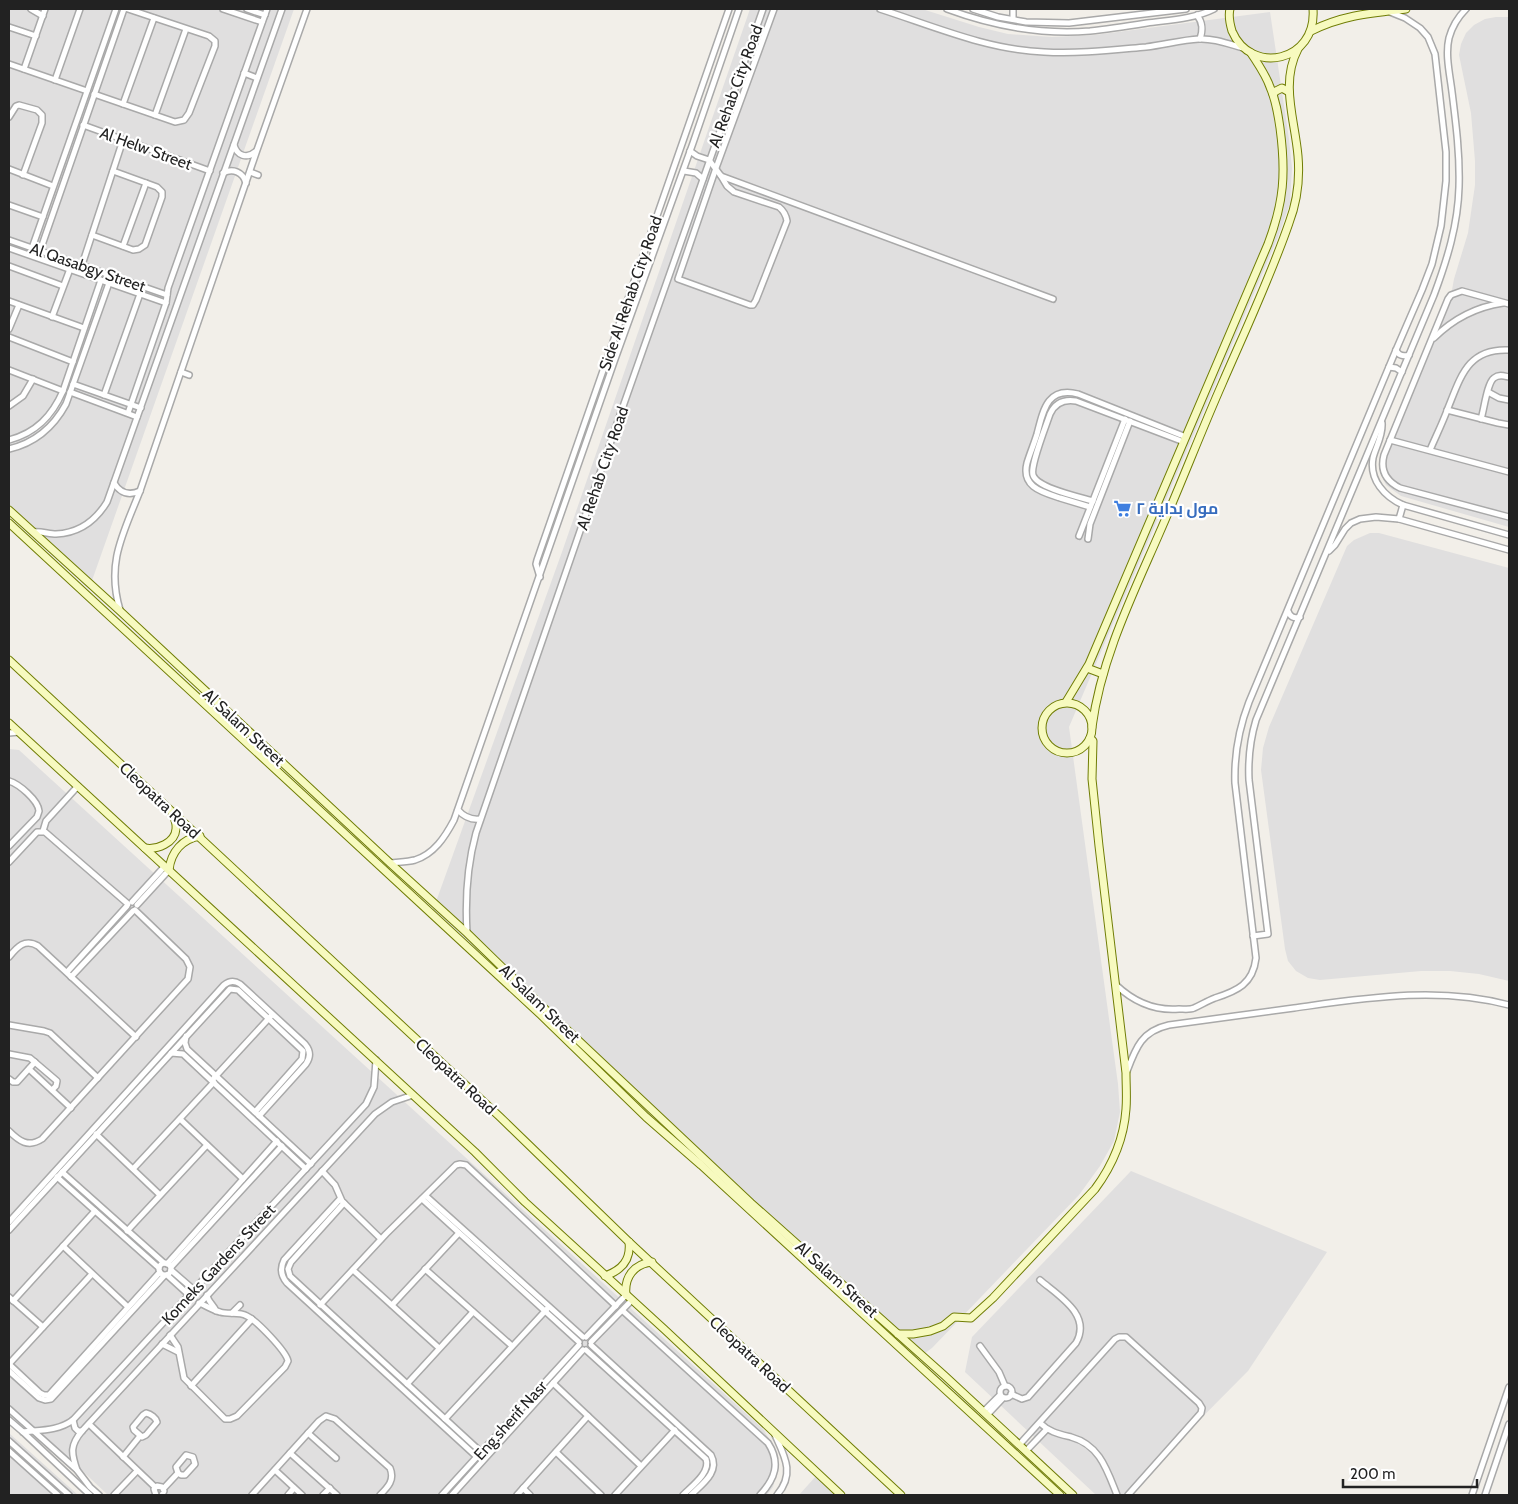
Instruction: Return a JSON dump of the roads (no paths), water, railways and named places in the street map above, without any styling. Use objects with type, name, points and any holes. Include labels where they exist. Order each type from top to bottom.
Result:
[{"type":"main road","points":[[1230,9],[1230,26],[1235,38],[1243,48],[1251,53],[1267,58],[1284,57],[1298,49],[1306,41],[1314,19],[1313,9]]},
{"type":"main road","points":[[1311,31],[1359,11],[1406,9]]},
{"type":"main road","points":[[1092,726],[1091,719],[1081,706],[1066,702],[1053,706],[1044,717],[1042,732],[1048,745],[1061,752],[1075,752],[1087,744],[1090,738],[1103,674],[1125,614],[1285,234],[1296,201],[1299,170],[1289,92],[1290,68],[1298,49]]},
{"type":"main road","points":[[1066,702],[1087,668],[1233,327],[1276,221],[1282,198],[1283,152],[1273,94],[1267,78],[1251,53]]},
{"type":"main road","points":[[1273,94],[1282,88],[1289,92]]},
{"type":"main road","points":[[1233,327],[1238,332],[1244,332]]},
{"type":"main road","points":[[1224,346],[1232,346],[1236,350]]},
{"type":"main road","name":"Al Salam Street","points":[[9,510],[132,621],[390,863],[468,933],[646,1117],[701,1165],[1060,1495]]},
{"type":"main road","name":"Al Salam Street","points":[[9,523],[751,1203],[898,1334],[1073,1495]]},
{"type":"main road","points":[[124,629],[132,621]]},
{"type":"main road","name":"Cleopatra Road","points":[[9,660],[200,836],[901,1495]]},
{"type":"main road","points":[[1087,668],[1103,674]]},
{"type":"main road","points":[[9,723],[376,1060],[525,1202],[842,1495]]},
{"type":"main road","points":[[898,1334],[930,1331],[943,1326],[954,1317],[970,1318],[993,1298],[1095,1188],[1110,1163],[1122,1133],[1126,1110],[1126,1073],[1098,846],[1092,779],[1093,742],[1090,738]]},
{"type":"main road","points":[[145,848],[160,847],[173,836],[176,831],[176,825],[172,811]]},
{"type":"main road","points":[[167,868],[176,849],[185,841],[200,836]]},
{"type":"main road","points":[[605,1276],[620,1268],[626,1262],[630,1242]]},
{"type":"main road","points":[[626,1294],[626,1283],[631,1272],[640,1265],[652,1262]]},
{"type":"street","points":[[31,9],[43,16]]},
{"type":"street","points":[[24,69],[45,9]]},
{"type":"street","points":[[55,80],[80,9]]},
{"type":"street","points":[[32,248],[116,9]]},
{"type":"street","points":[[40,250],[124,9]]},
{"type":"street","points":[[94,94],[175,122],[184,120],[187,117],[215,46],[215,41],[211,37],[128,9]]},
{"type":"street","points":[[223,9],[262,22]]},
{"type":"street","points":[[247,9],[265,15]]},
{"type":"street","points":[[128,413],[166,303],[168,288],[267,9]]},
{"type":"street","points":[[32,532],[49,534],[78,529],[86,525],[103,509],[107,502],[282,9]]},
{"type":"street","points":[[120,610],[114,584],[116,557],[120,544],[307,9]]},
{"type":"street","name":"Side Al Rehab City Road","points":[[540,577],[536,564],[537,560],[728,9]]},
{"type":"street","name":"Al Rehab City Road","points":[[390,863],[414,860],[425,855],[446,835],[458,810],[606,385],[684,171],[739,9]]},
{"type":"street","name":"Al Rehab City Road","points":[[468,933],[466,904],[468,875],[472,847],[480,819],[762,9]]},
{"type":"street","points":[[690,151],[697,156],[709,160],[716,168],[722,176],[727,186],[734,192],[779,207],[784,211],[787,221],[753,305],[750,306],[678,279],[716,168],[774,9]]},
{"type":"street","points":[[880,9],[988,44],[1017,50],[1090,52],[1200,39],[1224,42],[1243,48]]},
{"type":"street","points":[[947,9],[995,25],[1058,32],[1090,31],[1197,16],[1214,9]]},
{"type":"street","points":[[973,9],[1013,20],[1069,23],[1186,9]]},
{"type":"street","points":[[998,17],[1000,9]]},
{"type":"street","points":[[1013,9],[1013,20]]},
{"type":"street","points":[[1253,936],[1268,934],[1249,780],[1251,739],[1256,720],[1409,355],[1440,279],[1451,246],[1457,215],[1459,147],[1448,49],[1451,30],[1466,9]]},
{"type":"street","points":[[1116,985],[1134,1000],[1149,1006],[1165,1009],[1194,1009],[1207,1001],[1238,990],[1245,984],[1255,963],[1236,792],[1235,754],[1238,735],[1244,716],[1427,277],[1436,251],[1444,210],[1446,152],[1437,60],[1431,43],[1420,28],[1405,18],[1387,11]]},
{"type":"street","points":[[1197,16],[1202,27],[1200,39]]},
{"type":"street","points":[[123,104],[154,18]]},
{"type":"street","points":[[9,27],[36,36]]},
{"type":"street","points":[[155,115],[186,29]]},
{"type":"street","points":[[719,35],[729,38]]},
{"type":"street","points":[[101,52],[108,54]]},
{"type":"street","points":[[1437,60],[1443,56],[1448,58]]},
{"type":"street","points":[[9,64],[87,91]]},
{"type":"street","points":[[742,67],[752,70]]},
{"type":"street","points":[[244,73],[257,78]]},
{"type":"street","points":[[9,117],[19,105],[37,110],[42,115],[42,123],[23,175]]},
{"type":"street","name":"Al Helw Street","points":[[83,125],[210,171]]},
{"type":"street","points":[[684,139],[693,143]]},
{"type":"street","points":[[82,265],[123,140]]},
{"type":"street","points":[[234,145],[238,154],[243,156],[254,154],[257,150]]},
{"type":"street","points":[[9,169],[54,186]]},
{"type":"street","points":[[92,235],[133,250],[140,249],[144,245],[162,197],[162,192],[159,188],[113,171]]},
{"type":"street","points":[[223,173],[228,171],[238,172],[242,175],[246,184]]},
{"type":"street","points":[[684,171],[692,172],[703,179]]},
{"type":"street","points":[[250,172],[258,175]]},
{"type":"street","points":[[722,176],[1054,299]]},
{"type":"street","points":[[123,246],[146,183]]},
{"type":"street","points":[[9,205],[43,217]]},
{"type":"street","points":[[691,213],[700,216]]},
{"type":"street","points":[[35,237],[43,240]]},
{"type":"street","points":[[9,248],[10,240]]},
{"type":"street","name":"Al Qasabgy Street","points":[[10,240],[167,295]]},
{"type":"street","name":"Al Qasabgy Street","points":[[9,248],[166,303]]},
{"type":"street","points":[[9,266],[64,286]]},
{"type":"street","points":[[52,317],[70,270]]},
{"type":"street","points":[[9,440],[27,434],[44,421],[57,404],[101,280]]},
{"type":"street","points":[[9,449],[31,441],[52,426],[60,416],[109,283]]},
{"type":"street","points":[[147,296],[149,289]]},
{"type":"street","points":[[1507,303],[1467,292],[1456,292],[1448,299],[1384,455],[1383,468],[1394,485],[1509,517]]},
{"type":"street","points":[[104,395],[140,294]]},
{"type":"street","points":[[9,301],[84,328]]},
{"type":"street","points":[[1432,340],[1447,326],[1463,316],[1483,307],[1507,303]]},
{"type":"street","points":[[9,329],[19,305]]},
{"type":"street","points":[[9,337],[73,362]]},
{"type":"street","points":[[1396,350],[1400,355],[1409,355]]},
{"type":"street","points":[[1430,450],[1459,380],[1468,365],[1488,352],[1509,350]]},
{"type":"street","points":[[1389,367],[1396,368],[1402,372]]},
{"type":"street","points":[[9,370],[63,391]]},
{"type":"street","points":[[181,372],[189,375]]},
{"type":"street","points":[[1482,419],[1490,383],[1494,377],[1501,375],[1509,377]]},
{"type":"street","points":[[9,406],[23,396],[32,379]]},
{"type":"street","points":[[73,384],[141,408]]},
{"type":"street","points":[[70,392],[137,417]]},
{"type":"street","points":[[1090,507],[1035,488],[1030,484],[1025,471],[1047,403],[1053,397],[1071,392],[1098,401],[1185,440]]},
{"type":"street","points":[[1488,392],[1509,400]]},
{"type":"street","points":[[1093,501],[1048,487],[1036,480],[1032,470],[1054,407],[1061,402],[1076,400],[1127,420],[1161,430]]},
{"type":"street","points":[[1447,410],[1509,425]]},
{"type":"street","points":[[1088,539],[1090,507],[1127,420]]},
{"type":"street","points":[[1079,536],[1089,518],[1127,420]]},
{"type":"street","points":[[1382,420],[1382,432],[1373,460],[1375,478],[1386,495],[1403,505],[1509,535]]},
{"type":"street","points":[[1390,440],[1509,472]]},
{"type":"street","points":[[1035,442],[1041,443]]},
{"type":"street","points":[[114,483],[125,493],[140,491]]},
{"type":"street","points":[[1399,519],[1403,505]]},
{"type":"street","points":[[1327,552],[1335,545],[1345,529],[1354,521],[1376,517],[1399,519],[1509,550]]},
{"type":"street","points":[[1288,611],[1295,618],[1300,616]]},
{"type":"street","points":[[1278,634],[1283,632],[1290,640]]},
{"type":"street","points":[[9,733],[19,732]]},
{"type":"street","points":[[9,781],[14,782],[36,801],[39,811],[36,817],[9,846]]},
{"type":"street","points":[[43,831],[46,822],[78,786]]},
{"type":"street","points":[[458,810],[470,819],[480,819]]},
{"type":"street","points":[[9,862],[34,834],[40,831],[48,833],[132,906],[186,959],[190,971],[186,982],[42,1139],[38,1142],[22,1142],[9,1131]]},
{"type":"street","points":[[69,975],[167,868]]},
{"type":"street","points":[[9,957],[21,945],[30,942],[38,946],[136,1037]]},
{"type":"street","points":[[9,1222],[226,983],[235,981],[240,984],[271,1016]]},
{"type":"street","points":[[9,1230],[230,989],[238,990],[305,1044],[308,1049],[309,1055],[306,1064],[257,1114]]},
{"type":"street","points":[[1126,1073],[1138,1046],[1151,1032],[1162,1026],[1367,998],[1413,994],[1460,996],[1509,1005]]},
{"type":"street","points":[[1194,1009],[1195,1021]]},
{"type":"street","points":[[133,1169],[271,1016]]},
{"type":"street","points":[[9,1025],[50,1033],[98,1078]]},
{"type":"street","points":[[186,1036],[185,1043],[187,1049],[257,1114],[308,1166]]},
{"type":"street","points":[[171,1053],[183,1054],[282,1146],[308,1166]]},
{"type":"street","points":[[9,1054],[28,1057],[35,1062],[57,1081],[56,1086],[52,1090]]},
{"type":"street","name":"Komeks Gardens Street","points":[[23,1432],[53,1429],[64,1426],[72,1420],[366,1104],[374,1087],[376,1060]]},
{"type":"street","points":[[9,1079],[12,1082],[17,1082],[35,1062]]},
{"type":"street","points":[[29,1069],[71,1108]]},
{"type":"street","name":"Komeks Gardens Street","points":[[77,1470],[73,1455],[73,1444],[82,1431],[375,1114],[392,1102],[413,1095]]},
{"type":"street","points":[[366,1104],[375,1114]]},
{"type":"street","points":[[180,1119],[243,1179]]},
{"type":"street","points":[[96,1134],[160,1195]]},
{"type":"street","points":[[9,1371],[39,1398],[51,1399],[277,1141]]},
{"type":"street","points":[[127,1231],[207,1145]]},
{"type":"street","points":[[168,1266],[282,1146]]},
{"type":"street","points":[[320,1304],[381,1239],[456,1165],[460,1164],[466,1165],[616,1306]]},
{"type":"street","points":[[322,1171],[335,1185],[342,1201],[381,1239]]},
{"type":"street","points":[[62,1172],[194,1290]]},
{"type":"street","points":[[57,1177],[162,1273],[190,1295]]},
{"type":"street","points":[[424,1198],[581,1340],[585,1350],[706,1459],[708,1465],[706,1471],[683,1495]]},
{"type":"street","points":[[342,1201],[289,1265],[288,1272],[292,1279],[445,1419],[479,1454]]},
{"type":"street","points":[[342,1201],[284,1260],[281,1269],[283,1278],[286,1283],[479,1454]]},
{"type":"street","points":[[43,1327],[11,1299],[95,1211]]},
{"type":"street","points":[[456,1227],[459,1233],[547,1309]]},
{"type":"street","points":[[392,1305],[459,1233]]},
{"type":"street","points":[[63,1246],[128,1308]]},
{"type":"street","points":[[162,1273],[170,1274],[168,1266]]},
{"type":"street","points":[[425,1269],[512,1346]]},
{"type":"street","points":[[353,1270],[439,1348]]},
{"type":"street","points":[[92,1274],[9,1364],[44,1395],[49,1394],[162,1273]]},
{"type":"street","points":[[980,1346],[999,1372],[1005,1386],[1010,1389],[1011,1394],[1022,1399],[1028,1397],[1076,1343],[1079,1335],[1080,1321],[1074,1309],[1040,1280]]},
{"type":"street","name":"Eng.sherif Nasr","points":[[442,1495],[581,1340],[607,1316],[626,1294]]},
{"type":"street","points":[[207,1295],[216,1311]]},
{"type":"street","points":[[452,1495],[553,1383],[632,1300]]},
{"type":"street","points":[[170,1335],[178,1347],[182,1362],[182,1375],[186,1381],[223,1417],[230,1419],[237,1416],[285,1367],[288,1361],[285,1351],[252,1319],[241,1314],[212,1310],[199,1303]]},
{"type":"street","points":[[232,1313],[240,1305]]},
{"type":"street","points":[[445,1419],[547,1309]]},
{"type":"street","points":[[623,1311],[768,1443],[774,1456],[775,1470],[770,1483],[760,1495]]},
{"type":"street","points":[[407,1384],[473,1312]]},
{"type":"street","points":[[607,1316],[612,1321]]},
{"type":"street","points":[[191,1386],[252,1319]]},
{"type":"street","points":[[1019,1445],[1115,1339],[1121,1336],[1128,1338],[1199,1403],[1202,1410],[1201,1414],[1128,1495]]},
{"type":"street","points":[[581,1340],[589,1339],[591,1344],[713,1458],[714,1467],[712,1472],[691,1495]]},
{"type":"street","points":[[162,1344],[178,1352]]},
{"type":"street","points":[[553,1383],[641,1466]]},
{"type":"street","points":[[1002,1396],[1000,1389],[1005,1386]]},
{"type":"street","points":[[1472,1495],[1509,1387]]},
{"type":"street","points":[[637,1396],[641,1391]]},
{"type":"street","points":[[1002,1396],[1007,1398],[1011,1394]]},
{"type":"street","points":[[985,1413],[1002,1396]]},
{"type":"street","points":[[9,1409],[77,1470],[99,1495]]},
{"type":"street","points":[[122,1457],[140,1436],[146,1435],[156,1424],[156,1420],[148,1413],[143,1415],[133,1427],[140,1436]]},
{"type":"street","points":[[516,1414],[521,1419]]},
{"type":"street","points":[[252,1495],[322,1418],[331,1416],[390,1468],[392,1476],[390,1485],[380,1495]]},
{"type":"street","points":[[518,1495],[588,1416]]},
{"type":"street","points":[[9,1420],[88,1493],[90,1487]]},
{"type":"street","points":[[72,1420],[75,1428],[82,1431]]},
{"type":"street","points":[[1040,1423],[1046,1429],[1082,1441],[1096,1451],[1106,1465],[1117,1495]]},
{"type":"street","points":[[89,1424],[155,1487],[164,1488]]},
{"type":"street","points":[[1485,1495],[1507,1437],[1509,1424]]},
{"type":"street","points":[[1026,1451],[1046,1429]]},
{"type":"street","points":[[615,1495],[675,1430]]},
{"type":"street","points":[[774,1432],[785,1455],[787,1468],[785,1485],[778,1495]]},
{"type":"street","points":[[308,1433],[336,1458]]},
{"type":"street","points":[[9,1441],[69,1495]]},
{"type":"street","points":[[14,1446],[9,1451],[58,1495]]},
{"type":"street","points":[[556,1452],[601,1495]]},
{"type":"street","points":[[290,1453],[337,1495]]},
{"type":"street","points":[[275,1470],[302,1495]]},
{"type":"street","points":[[114,1495],[137,1471]]},
{"type":"street","points":[[162,1495],[164,1488],[178,1473]]},
{"type":"street","points":[[155,1487],[153,1492],[156,1495]]},
{"type":"street","points":[[288,1495],[294,1488]]},
{"type":"street","points":[[323,1495],[330,1488]]},
{"type":"street","points":[[523,1488],[530,1495]]},
{"type":"place","name":"مول بداية ۲","points":[[1122,508]]}]
